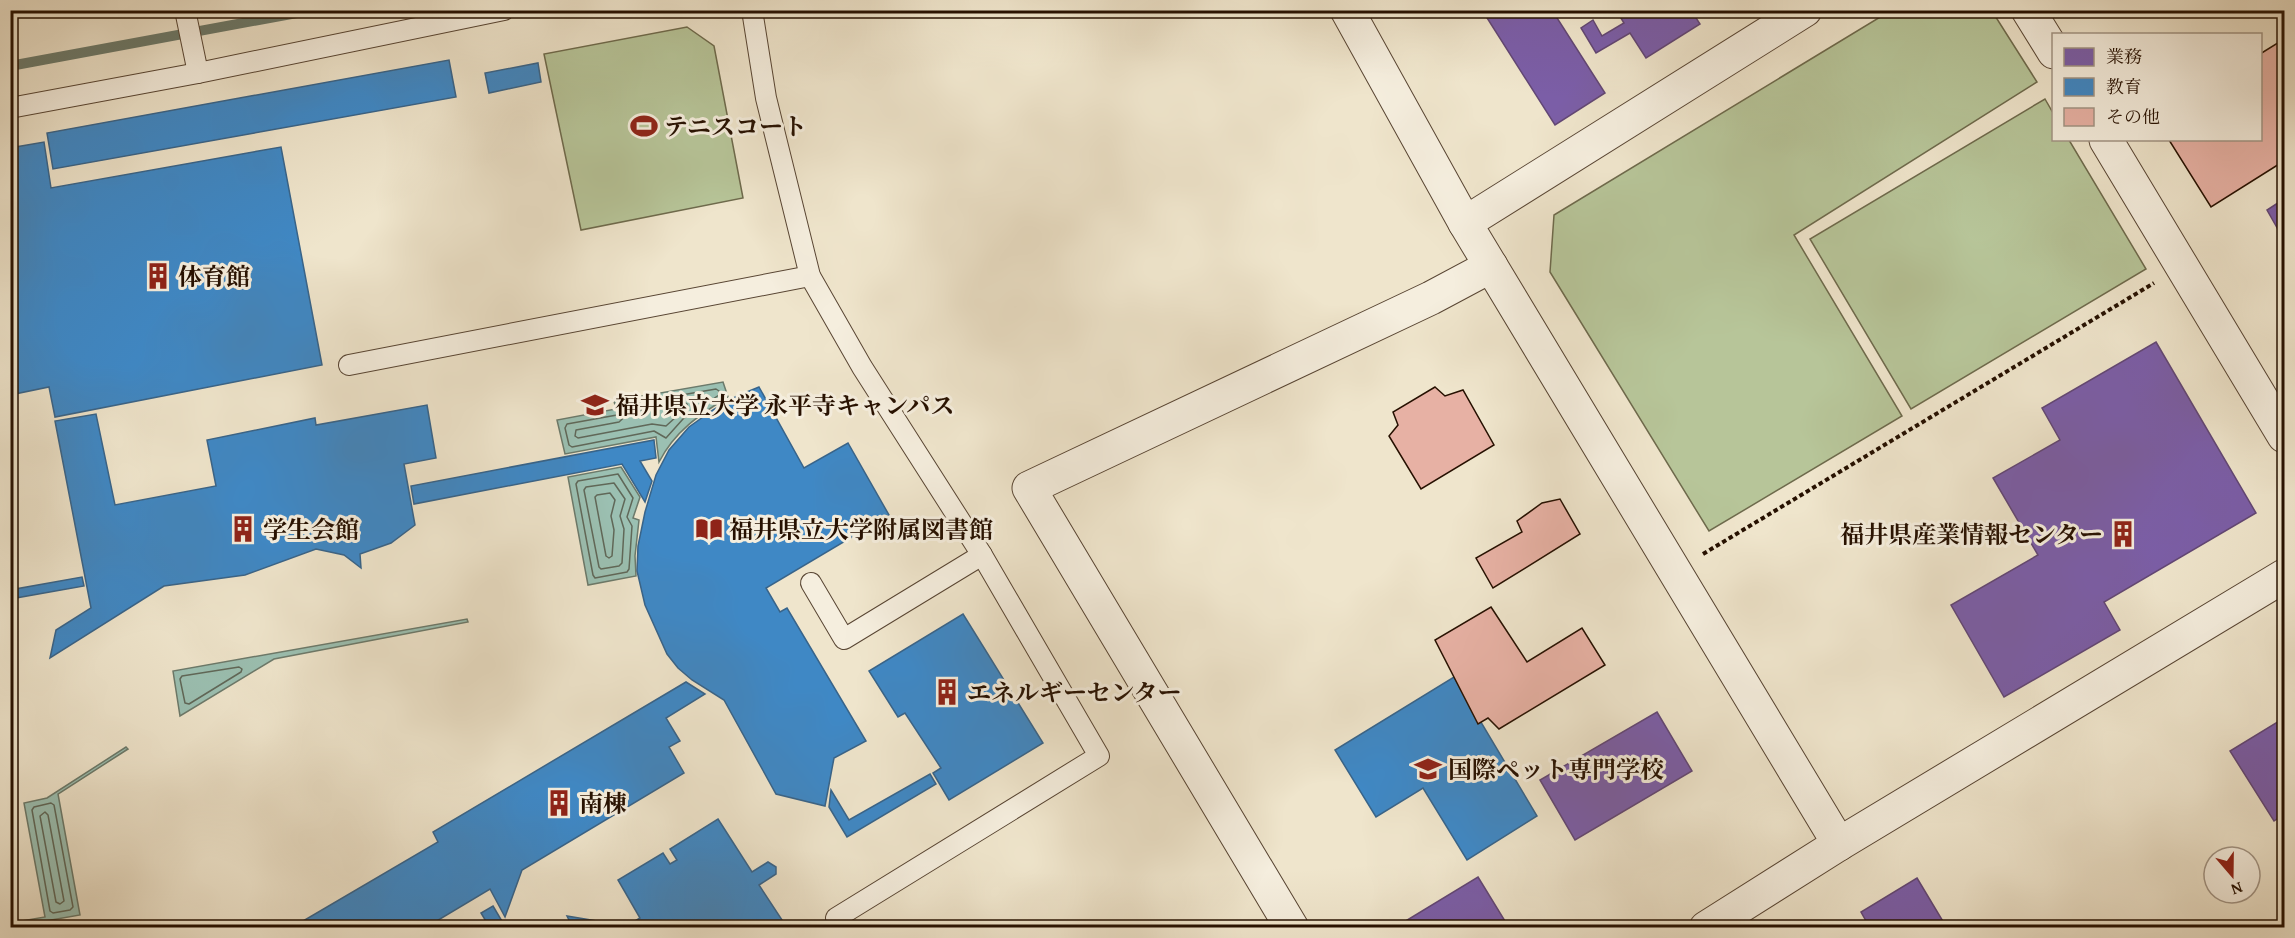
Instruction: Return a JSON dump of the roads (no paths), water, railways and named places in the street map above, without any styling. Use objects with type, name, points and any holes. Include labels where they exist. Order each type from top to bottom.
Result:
[{"type":"street","points":[[1347,10],[1465,223],[1839,844]]},
{"type":"street","points":[[1465,223],[1805,10]]},
{"type":"street","points":[[2028,10],[2052,49]]},
{"type":"street","points":[[2107,141],[2284,436]]},
{"type":"street","points":[[1292,927],[1029,488],[1431,298],[1491,266]]},
{"type":"street","points":[[1706,927],[1839,844],[2284,576]]},
{"type":"lane","points":[[185,10],[198,73]]},
{"type":"lane","points":[[10,108],[198,73],[504,10]]},
{"type":"lane","points":[[752,10],[766,98],[810,276],[862,367],[982,555],[1099,756],[836,918],[842,927]]},
{"type":"lane","points":[[348,365],[810,276]]},
{"type":"lane","points":[[811,583],[844,639],[982,555]]},
{"type":"water","points":[[723,382],[728,397],[707,410],[680,433],[659,462],[656,437],[565,454],[557,420],[616,409],[614,401]]},
{"type":"water","points":[[621,467],[640,497],[633,518],[639,520],[635,556],[636,576],[588,585],[568,477]]},
{"type":"water","points":[[467,619],[468,622],[274,659],[180,716],[173,671]]},
{"type":"water","points":[[126,747],[128,749],[58,794],[80,915],[11,927],[11,923],[45,917],[24,803],[47,798]]},
{"type":"waterway","points":[[10,66],[313,10]]},
{"type":"place","name":"テニスコート","points":[[644,126]]},
{"type":"place","name":"体育館","points":[[158,276]]},
{"type":"place","name":"福井県立大学 永平寺キャンパス","points":[[595,405]]},
{"type":"place","name":"学生会館","points":[[243,529]]},
{"type":"place","name":"福井県立大学附属図書館","points":[[709,529]]},
{"type":"place","name":"福井県産業情報センター","points":[[2123,534]]},
{"type":"place","name":"エネルギーセンター","points":[[947,692]]},
{"type":"place","name":"国際ペット専門学校","points":[[1428,769]]},
{"type":"place","name":"南棟","points":[[559,803]]}]
